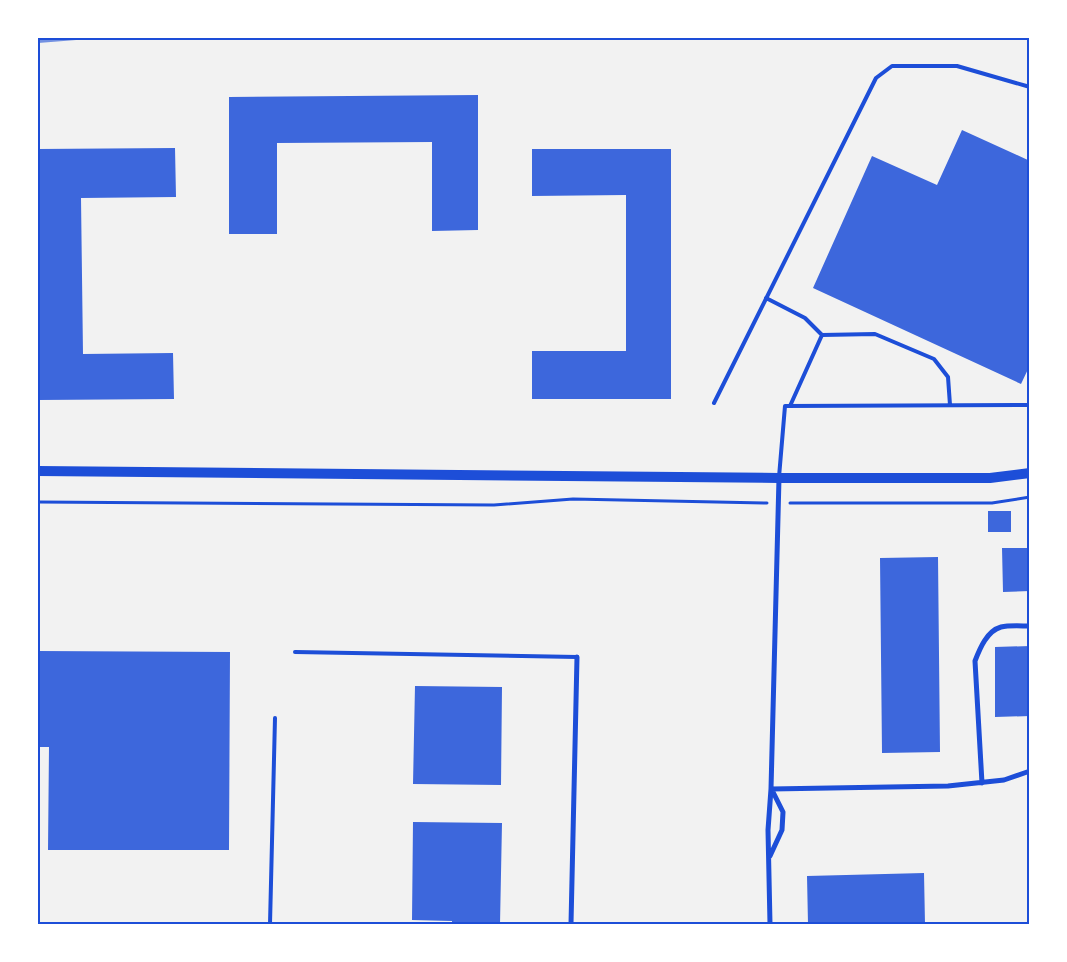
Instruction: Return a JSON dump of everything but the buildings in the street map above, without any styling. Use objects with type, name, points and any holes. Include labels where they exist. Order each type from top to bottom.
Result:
[{"type":"main road","points":[[38,471],[779,478],[990,478],[1030,474]]},
{"type":"street","points":[[770,924],[768,830],[771,789],[779,478]]},
{"type":"street","points":[[982,783],[975,661],[981,646],[991,634],[1001,627],[1030,626]]},
{"type":"street","points":[[571,924],[577,657]]},
{"type":"street","points":[[771,789],[948,786],[1004,780],[1030,771]]},
{"type":"street","points":[[769,859],[782,830],[783,812],[771,789]]},
{"type":"lane","points":[[714,403],[876,78],[892,66],[957,66],[1030,87]]},
{"type":"lane","points":[[766,298],[805,318],[822,335],[875,334],[934,359],[948,377],[950,405]]},
{"type":"lane","points":[[790,406],[822,335]]},
{"type":"lane","points":[[779,478],[785,406],[1030,405]]},
{"type":"lane","points":[[296,652],[577,657]]},
{"type":"lane","points":[[270,924],[274,718]]},
{"type":"path","points":[[833,503],[992,502],[1030,497]]},
{"type":"path","points":[[38,502],[494,505],[573,499],[720,502]]},
{"type":"railway","points":[[38,41],[76,38]]}]
